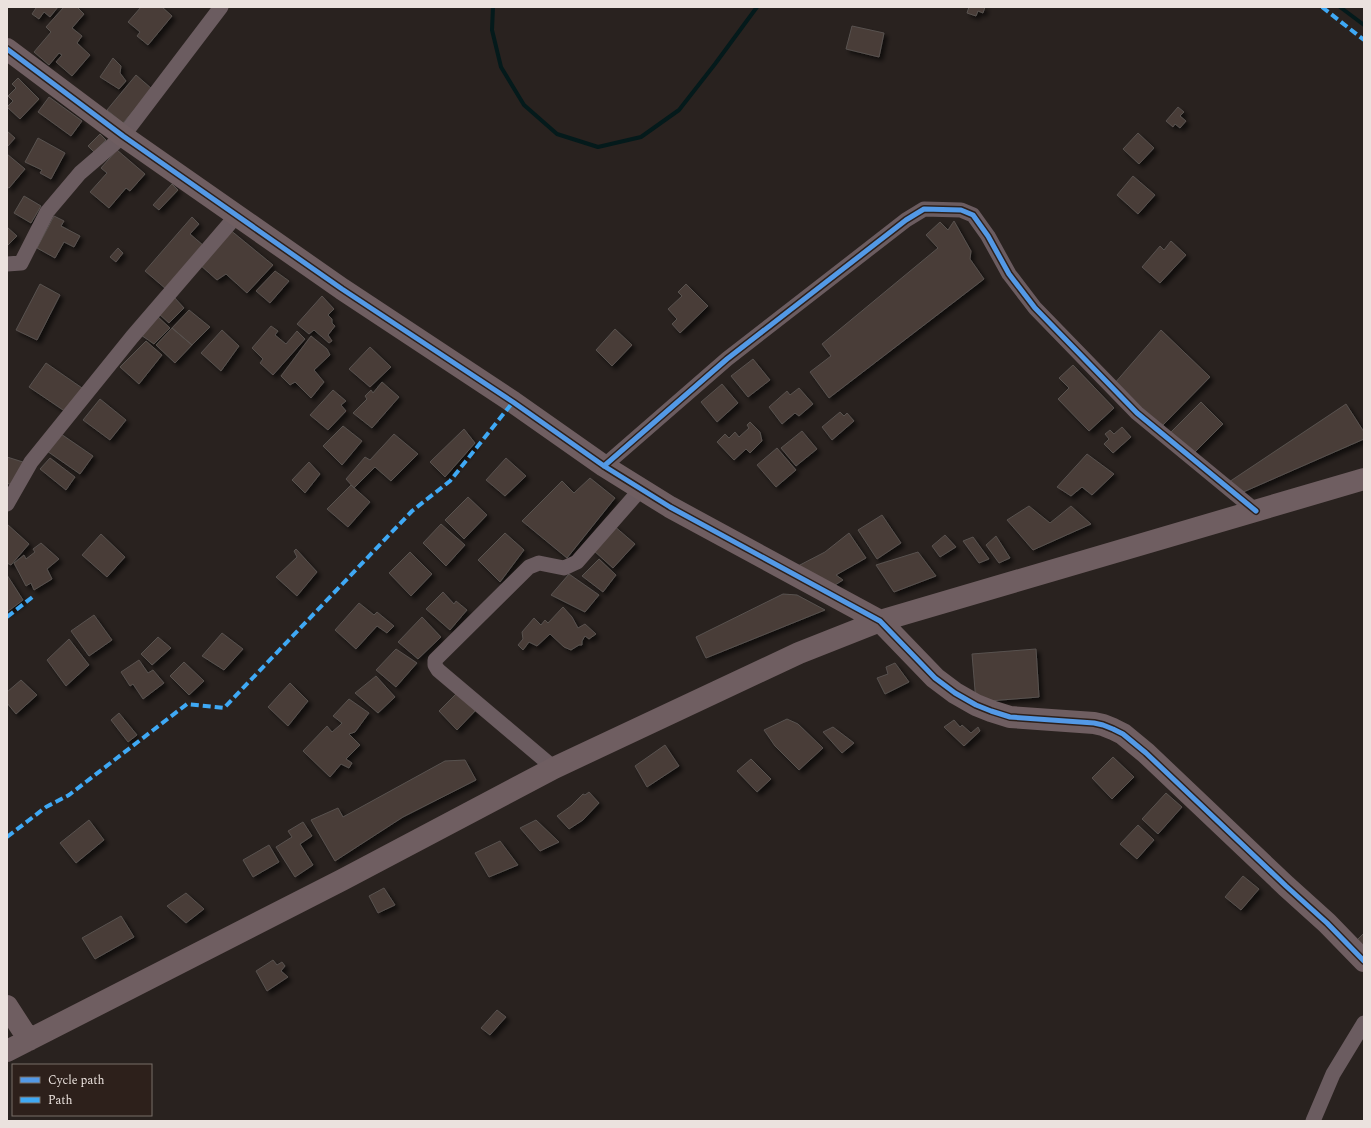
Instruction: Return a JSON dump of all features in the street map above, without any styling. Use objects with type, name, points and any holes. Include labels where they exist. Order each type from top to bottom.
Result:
[{"type":"street","points":[[7,264],[21,263],[47,212],[80,173],[123,136],[220,7]]},
{"type":"street","points":[[7,49],[123,136],[342,289],[513,402],[604,466],[684,515],[880,621],[936,678],[955,693],[992,712],[1010,717],[1094,723],[1123,734],[1146,753],[1327,923],[1364,960]]},
{"type":"street","points":[[604,466],[727,359],[906,220],[924,209],[961,210],[973,215],[988,236],[1009,274],[1035,308],[1084,359],[1137,412],[1256,511]]},
{"type":"street","points":[[7,504],[31,462],[132,337],[237,215]]},
{"type":"street","points":[[7,1051],[335,884],[554,768],[799,653],[880,621],[1364,480]]},
{"type":"street","points":[[554,768],[438,670],[435,665],[435,660],[529,567],[539,563],[564,568],[577,562],[641,489]]},
{"type":"street","points":[[7,1006],[29,1040]]},
{"type":"street","points":[[1313,1121],[1333,1074],[1364,1023]]},
{"type":"building","points":[[35,7],[58,7],[50,17],[44,12],[39,19],[32,14],[36,8]]},
{"type":"building","points":[[64,7],[77,7],[84,14],[72,28],[82,36],[77,43],[90,55],[72,76],[56,62],[62,55],[59,53],[49,65],[34,52],[51,32],[46,27]]},
{"type":"building","points":[[141,7],[162,7],[172,16],[148,45],[137,36],[140,32],[128,22]]},
{"type":"building","points":[[969,7],[985,7],[983,13],[978,11],[976,16],[967,13]]},
{"type":"building","points":[[852,26],[884,33],[879,57],[846,49]]},
{"type":"building","points":[[113,58],[121,66],[120,73],[126,81],[119,89],[100,77]]},
{"type":"building","points":[[136,75],[152,89],[123,123],[107,110]]},
{"type":"building","points":[[18,78],[39,99],[20,119],[7,107],[13,101],[8,96],[16,88],[12,84]]},
{"type":"building","points":[[49,97],[82,121],[71,136],[38,112]]},
{"type":"building","points":[[1178,107],[1184,112],[1180,116],[1186,121],[1180,128],[1175,124],[1173,127],[1166,121]]},
{"type":"building","points":[[7,131],[15,138],[7,147]]},
{"type":"building","points":[[1138,133],[1154,148],[1139,164],[1123,149]]},
{"type":"building","points":[[100,134],[106,140],[94,152],[88,146]]},
{"type":"building","points":[[38,138],[65,153],[51,179],[40,173],[42,170],[25,162]]},
{"type":"building","points":[[117,150],[145,174],[130,191],[126,188],[109,208],[90,192],[107,173],[101,168]]},
{"type":"building","points":[[7,154],[25,169],[9,188],[7,187]]},
{"type":"building","points":[[1133,176],[1155,195],[1138,214],[1117,195]]},
{"type":"building","points":[[172,184],[178,190],[159,210],[153,205]]},
{"type":"building","points":[[24,196],[41,206],[31,223],[14,213]]},
{"type":"building","points":[[54,216],[64,221],[61,226],[80,236],[74,247],[64,242],[55,258],[37,248]]},
{"type":"building","points":[[192,217],[199,224],[190,234],[204,246],[166,289],[145,271]]},
{"type":"building","points":[[954,221],[971,251],[970,259],[984,279],[829,398],[810,372],[831,356],[822,344],[938,248],[926,235],[940,222],[948,230]]},
{"type":"building","points":[[7,227],[17,236],[7,246]]},
{"type":"building","points":[[229,229],[273,265],[247,293],[226,274],[217,280],[199,264]]},
{"type":"building","points":[[1171,241],[1186,255],[1160,283],[1142,267],[1160,246],[1164,250]]},
{"type":"building","points":[[118,248],[123,253],[116,262],[110,257]]},
{"type":"building","points":[[275,271],[289,281],[270,303],[256,291]]},
{"type":"building","points":[[40,284],[60,295],[37,340],[16,330]]},
{"type":"building","points":[[686,284],[708,306],[680,333],[672,324],[677,319],[668,309],[682,296],[678,292]]},
{"type":"building","points":[[322,296],[334,309],[328,315],[332,319],[332,323],[335,326],[328,335],[332,341],[329,343],[314,330],[309,334],[297,324]]},
{"type":"building","points":[[174,297],[184,308],[169,323],[159,314]]},
{"type":"building","points":[[189,310],[210,327],[192,345],[172,328]]},
{"type":"building","points":[[157,316],[170,328],[154,344],[141,335]]},
{"type":"building","points":[[271,326],[278,331],[275,335],[286,344],[297,331],[305,339],[273,375],[260,363],[263,359],[252,348]]},
{"type":"building","points":[[172,328],[192,345],[175,363],[156,345]]},
{"type":"building","points":[[615,329],[632,345],[612,366],[596,350]]},
{"type":"building","points":[[222,330],[239,346],[221,371],[201,353]]},
{"type":"building","points":[[1161,330],[1210,377],[1162,426],[1114,384]]},
{"type":"building","points":[[311,336],[327,349],[330,355],[314,370],[324,382],[311,398],[295,382],[290,385],[281,376]]},
{"type":"building","points":[[146,341],[162,355],[139,384],[120,367]]},
{"type":"building","points":[[370,347],[391,367],[370,387],[349,369]]},
{"type":"building","points":[[753,359],[770,380],[748,397],[731,376]]},
{"type":"building","points":[[46,363],[82,388],[66,412],[29,387]]},
{"type":"building","points":[[1073,365],[1114,408],[1089,431],[1058,399],[1069,388],[1059,378]]},
{"type":"building","points":[[382,382],[399,397],[372,428],[353,413],[367,399],[365,396],[371,390],[373,393]]},
{"type":"building","points":[[722,384],[738,403],[717,422],[701,402]]},
{"type":"building","points":[[799,388],[813,404],[799,416],[795,413],[782,424],[769,407],[787,391],[790,395]]},
{"type":"building","points":[[333,390],[346,401],[341,405],[346,411],[328,430],[310,415]]},
{"type":"building","points":[[100,399],[126,420],[110,440],[83,420]]},
{"type":"building","points":[[1201,402],[1223,424],[1192,455],[1170,433]]},
{"type":"building","points":[[1346,404],[1364,432],[1364,439],[1241,493],[1229,482]]},
{"type":"building","points":[[840,412],[844,416],[847,413],[854,421],[832,440],[822,427]]},
{"type":"building","points":[[750,422],[760,432],[762,441],[750,453],[746,449],[734,460],[717,442],[725,434],[729,438],[735,432],[739,437],[749,428],[747,425]]},
{"type":"building","points":[[343,426],[362,441],[342,465],[323,446]]},
{"type":"building","points":[[1122,427],[1131,437],[1113,453],[1104,444],[1109,439],[1105,434],[1110,430],[1114,434]]},
{"type":"building","points":[[464,429],[475,443],[445,477],[430,462]]},
{"type":"building","points":[[802,431],[817,449],[796,466],[781,448]]},
{"type":"building","points":[[61,434],[93,456],[80,474],[47,451]]},
{"type":"building","points":[[394,434],[418,454],[391,481],[375,467],[354,488],[346,479],[365,457],[370,460]]},
{"type":"building","points":[[777,448],[796,470],[776,487],[757,465]]},
{"type":"building","points":[[1087,454],[1114,474],[1092,495],[1082,487],[1071,496],[1057,487]]},
{"type":"building","points":[[7,457],[26,463],[14,486],[7,483]]},
{"type":"building","points":[[50,458],[75,477],[66,490],[40,469]]},
{"type":"building","points":[[506,458],[526,476],[505,496],[486,480]]},
{"type":"building","points":[[309,462],[320,474],[305,493],[292,480]]},
{"type":"building","points":[[590,478],[615,498],[567,558],[522,521],[562,481],[574,493]]},
{"type":"building","points":[[351,485],[370,502],[348,527],[327,509]]},
{"type":"building","points":[[468,497],[487,515],[464,539],[445,520]]},
{"type":"building","points":[[1029,506],[1050,523],[1071,506],[1091,524],[1033,550],[1007,520]]},
{"type":"building","points":[[882,515],[901,543],[877,559],[858,530]]},
{"type":"building","points":[[7,524],[29,544],[11,565],[7,563]]},
{"type":"building","points":[[441,524],[465,545],[446,566],[423,543]]},
{"type":"building","points":[[613,525],[635,544],[613,568],[593,550]]},
{"type":"building","points":[[505,533],[524,550],[500,582],[478,560]]},
{"type":"building","points":[[849,533],[866,558],[836,575],[843,580],[835,585],[798,566],[825,552]]},
{"type":"building","points":[[101,534],[125,557],[107,577],[82,555]]},
{"type":"building","points":[[945,535],[956,547],[940,557],[932,546]]},
{"type":"building","points":[[996,536],[1010,558],[999,563],[986,545]]},
{"type":"building","points":[[973,537],[989,559],[979,563],[963,541]]},
{"type":"building","points":[[41,543],[59,559],[47,569],[52,579],[34,590],[31,583],[26,586],[14,563],[24,555],[26,559],[35,552],[33,549]]},
{"type":"building","points":[[296,549],[317,572],[297,596],[276,577],[297,557],[294,551]]},
{"type":"building","points":[[410,552],[432,574],[411,596],[389,573]]},
{"type":"building","points":[[918,552],[936,576],[894,592],[876,565]]},
{"type":"building","points":[[599,559],[616,575],[603,592],[582,576]]},
{"type":"building","points":[[569,574],[599,595],[585,612],[551,595]]},
{"type":"building","points":[[7,575],[23,600],[7,612]]},
{"type":"building","points":[[443,592],[454,604],[456,601],[467,610],[450,630],[426,609]]},
{"type":"building","points":[[783,594],[797,595],[825,610],[706,658],[696,637]]},
{"type":"building","points":[[359,603],[374,615],[377,612],[394,626],[387,633],[377,626],[356,649],[335,630]]},
{"type":"building","points":[[563,607],[572,617],[578,628],[585,624],[596,634],[589,639],[585,636],[582,641],[582,645],[579,645],[571,650],[564,647],[550,634],[537,646],[529,642],[523,650],[518,645],[523,639],[522,632],[534,618],[541,625],[545,620],[548,623]]},
{"type":"building","points":[[94,615],[112,640],[89,656],[71,631]]},
{"type":"building","points":[[422,617],[441,637],[418,659],[398,642]]},
{"type":"building","points":[[222,633],[243,649],[224,670],[202,656]]},
{"type":"building","points":[[158,637],[171,648],[152,665],[141,654]]},
{"type":"building","points":[[69,639],[89,665],[66,686],[47,660]]},
{"type":"building","points":[[396,649],[417,663],[396,687],[376,670]]},
{"type":"building","points":[[1036,649],[1039,697],[976,702],[972,654]]},
{"type":"building","points":[[139,660],[148,673],[153,670],[164,683],[143,699],[133,684],[130,686],[121,672]]},
{"type":"building","points":[[184,662],[204,681],[189,695],[170,676]]},
{"type":"building","points":[[895,663],[909,682],[885,694],[877,678],[888,674],[886,667]]},
{"type":"building","points":[[376,676],[395,697],[378,713],[355,693]]},
{"type":"building","points":[[21,680],[37,695],[16,714],[7,703],[7,692]]},
{"type":"building","points":[[290,683],[308,701],[288,726],[268,707]]},
{"type":"building","points":[[457,693],[476,710],[457,730],[439,711]]},
{"type":"building","points":[[349,699],[369,713],[355,732],[349,734],[360,745],[346,759],[352,763],[349,768],[341,764],[330,777],[303,751],[327,726],[332,732],[342,723],[333,716]]},
{"type":"building","points":[[119,713],[137,735],[128,742],[111,720]]},
{"type":"building","points":[[787,719],[798,724],[823,748],[799,770],[775,746],[764,730]]},
{"type":"building","points":[[954,720],[960,727],[962,725],[971,733],[978,727],[980,731],[964,746],[944,727]]},
{"type":"building","points":[[833,727],[854,743],[842,753],[823,732]]},
{"type":"building","points":[[665,745],[679,766],[647,787],[635,766]]},
{"type":"building","points":[[1113,757],[1134,777],[1112,799],[1092,778]]},
{"type":"building","points":[[751,759],[771,779],[757,792],[737,771]]},
{"type":"building","points":[[465,760],[476,780],[403,817],[335,861],[311,820],[338,808],[343,817],[445,761]]},
{"type":"building","points":[[589,792],[599,803],[583,820],[569,829],[557,816],[571,806],[583,794],[585,795]]},
{"type":"building","points":[[1166,793],[1182,807],[1158,834],[1142,819]]},
{"type":"building","points":[[89,820],[104,840],[76,863],[60,843]]},
{"type":"building","points":[[536,820],[559,842],[540,851],[520,828]]},
{"type":"building","points":[[303,822],[312,836],[300,844],[313,865],[295,877],[276,847],[292,837],[288,831]]},
{"type":"building","points":[[1138,825],[1154,840],[1137,859],[1120,844]]},
{"type":"building","points":[[500,841],[518,865],[489,877],[475,853]]},
{"type":"building","points":[[269,845],[279,862],[253,877],[243,860]]},
{"type":"building","points":[[1243,876],[1259,889],[1241,910],[1225,897]]},
{"type":"building","points":[[384,888],[395,905],[378,913],[369,896]]},
{"type":"building","points":[[186,893],[204,909],[186,923],[167,906]]},
{"type":"building","points":[[121,916],[134,937],[95,959],[82,938]]},
{"type":"building","points":[[1364,933],[1364,950],[1354,943]]},
{"type":"building","points":[[273,960],[277,965],[282,962],[285,966],[281,971],[288,977],[267,991],[256,971]]},
{"type":"building","points":[[497,1010],[506,1017],[490,1035],[481,1028]]},
{"type":"waterway","points":[[493,7],[492,30],[501,67],[524,105],[557,134],[598,147],[641,137],[679,110],[757,7]]},
{"type":"waterway","points":[[1340,7],[1364,25]]},
{"type":"marked path","points":[[1322,7],[1364,40]]},
{"type":"marked path","points":[[7,837],[46,807],[69,795],[187,704],[224,708],[412,511],[450,481],[513,402]]},
{"type":"marked path","points":[[7,617],[35,595]]},
{"type":"cycle path","points":[[7,49],[123,136],[342,289],[513,402],[604,466],[670,507],[880,621],[935,678],[955,693],[976,705],[1010,717],[1094,723],[1103,725],[1123,734],[1146,753],[1327,923],[1364,961]]},
{"type":"cycle path","points":[[604,466],[727,359],[906,220],[924,209],[961,210],[973,215],[988,236],[1009,274],[1035,308],[1137,413],[1256,511]]}]
